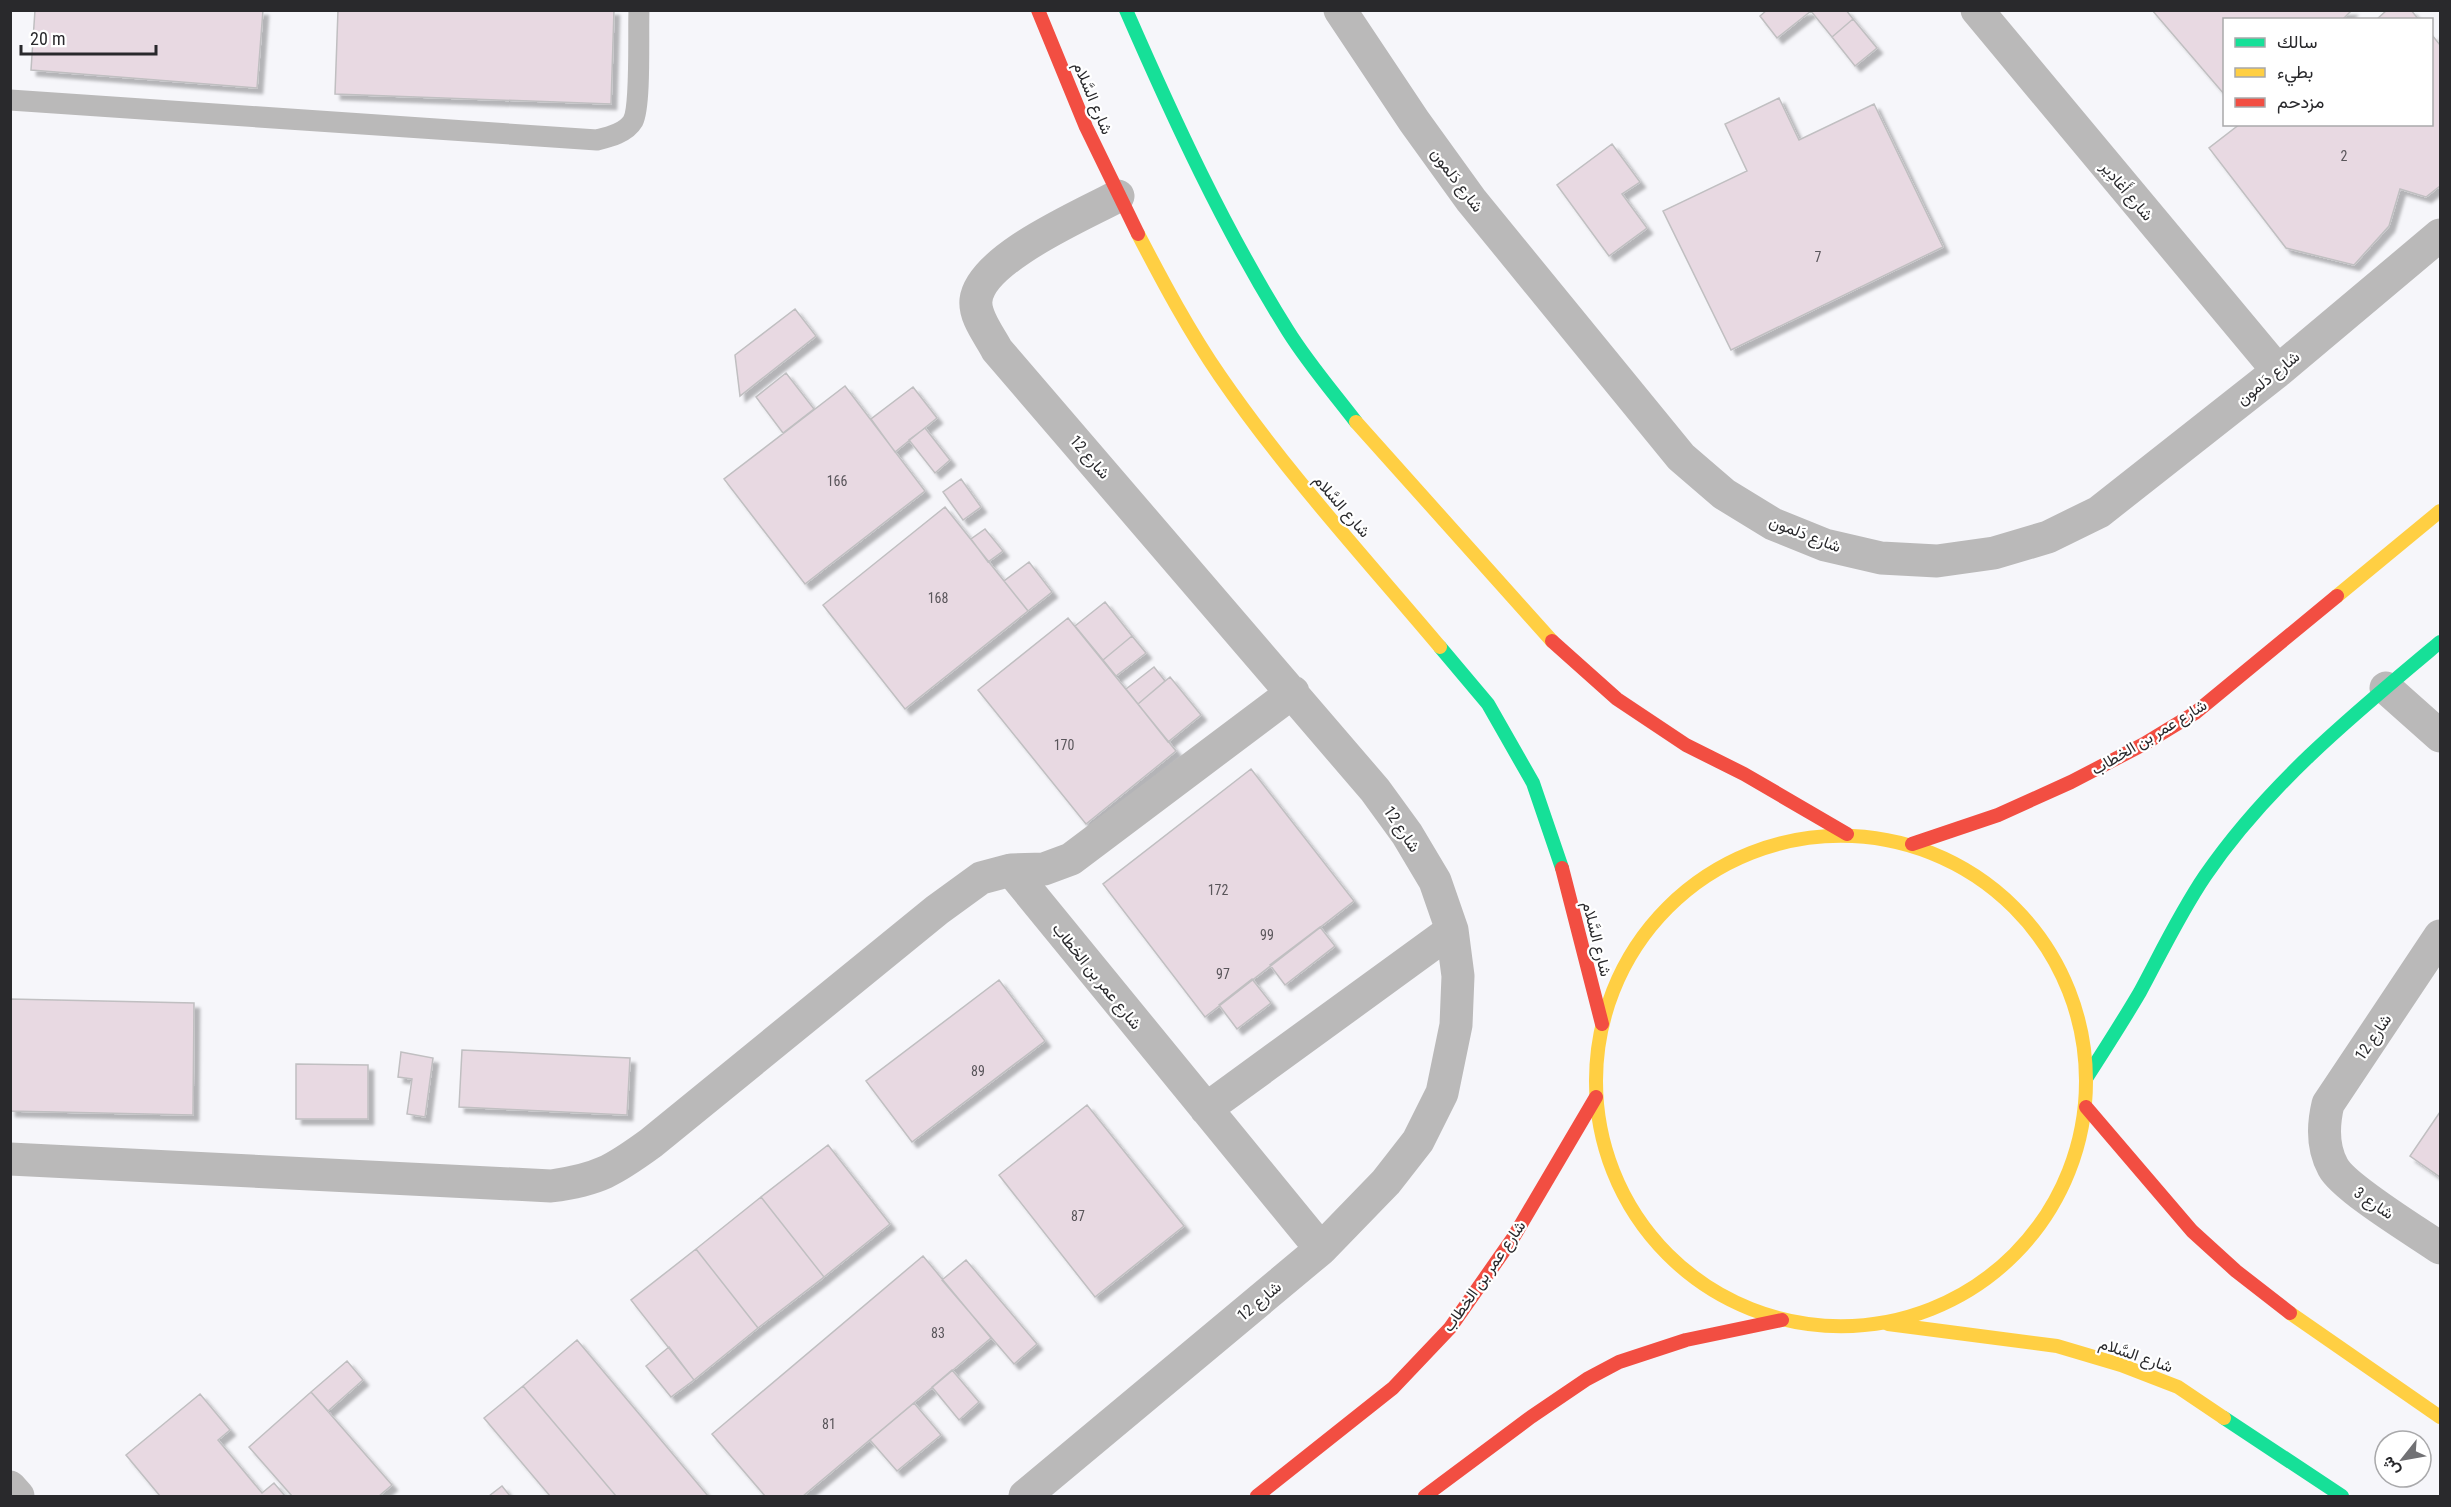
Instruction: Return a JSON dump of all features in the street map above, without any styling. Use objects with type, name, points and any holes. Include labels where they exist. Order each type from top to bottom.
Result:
[{"type":"main road","name":"شارع السَّلام","points":[[1038,10],[1086,128],[1118,196],[1161,279],[1219,375],[1291,471],[1488,704],[1533,783],[1548,822],[1602,1024]]},
{"type":"main road","points":[[1126,10],[1162,93],[1231,234],[1289,333],[1359,427],[1555,645],[1617,699],[1686,745],[1744,774],[1847,834]]},
{"type":"main road","name":"شارع عمر بن الخطاب","points":[[1912,844],[1998,815],[2071,782],[2195,714],[2440,511]]},
{"type":"main road","points":[[2087,1077],[2130,1008],[2164,944],[2205,876],[2254,813],[2301,762],[2440,642]]},
{"type":"main road","points":[[1847,834],[1880,837],[1912,844],[1982,878],[2038,932],[2074,1001],[2087,1077],[2086,1107],[2072,1168],[2043,1223],[2036,1231],[2000,1270],[1948,1304],[1888,1324],[1834,1327],[1782,1320],[1724,1298],[1674,1261],[1635,1214],[1608,1158],[1596,1097],[1596,1061],[1602,1024],[1634,947],[1690,885],[1764,846],[1847,834]]},
{"type":"main road","name":"شارع عمر بن الخطاب","points":[[1257,1497],[1393,1388],[1450,1328],[1513,1238],[1596,1097]]},
{"type":"main road","points":[[2086,1107],[2166,1203],[2208,1246],[2266,1296],[2440,1417]]},
{"type":"main road","points":[[1425,1497],[1465,1464],[1579,1384],[1630,1358],[1694,1338],[1782,1320]]},
{"type":"main road","name":"شارع السَّلام","points":[[1888,1324],[2057,1346],[2121,1365],[2178,1388],[2342,1497]]},
{"type":"street","name":"شارع دَلمون","points":[[1340,10],[1414,121],[1471,200],[1681,457],[1724,494],[1773,524],[1826,545],[1881,558],[1937,561],[1994,553],[2048,537],[2099,512],[2278,371],[2440,235]]},
{"type":"street","name":"شارع أَغادِير","points":[[1977,10],[2278,371]]},
{"type":"street","name":"شارع 12","points":[[1024,1497],[1321,1249],[1393,1174],[1418,1141],[1442,1093],[1456,1025],[1458,976],[1452,930],[1435,881],[1407,834],[1375,790],[1293,692],[997,350],[979,317],[976,300],[983,282],[1010,254],[1118,196]]},
{"type":"street","points":[[2386,687],[2440,736]]},
{"type":"street","points":[[10,1159],[551,1186],[582,1182],[616,1168],[651,1143],[972,884],[981,878],[1011,870],[1044,869],[1071,859],[1293,692]]},
{"type":"street","name":"شارع عمر بن الخطاب","points":[[1011,870],[1321,1249]]},
{"type":"street","points":[[1206,1109],[1452,930]]},
{"type":"street","name":"شارع 12","points":[[2325,1143],[2323,1125],[2328,1104],[2440,936]]},
{"type":"street","name":"شارع 3","points":[[2325,1143],[2333,1168],[2347,1184],[2440,1248]]},
{"type":"street","points":[[10,1487],[18,1497]]},
{"type":"lane","points":[[10,100],[597,140],[619,134],[633,122],[637,100],[639,10]]},
{"type":"building","points":[[35,10],[263,10],[257,88],[31,70]]},
{"type":"building","points":[[338,10],[614,10],[611,104],[335,94]]},
{"type":"building","points":[[1767,10],[1846,10],[1853,19],[1832,37],[1811,11],[1777,38],[1760,16]]},
{"type":"building","points":[[2152,10],[2352,10],[2344,18],[2223,18],[2223,93]]},
{"type":"building","points":[[2387,10],[2411,10],[2417,18],[2378,18]]},
{"type":"building","points":[[1853,19],[1877,48],[1855,66],[1832,37]]},
{"type":"building","points":[[2433,36],[2440,45],[2440,186],[2426,197],[2400,189],[2389,226],[2354,265],[2286,248],[2209,148],[2237,126],[2433,126]]},
{"type":"building","points":[[1779,98],[1799,140],[1874,104],[1943,247],[1731,350],[1663,211],[1747,171],[1725,124]]},
{"type":"building","points":[[1612,144],[1640,182],[1622,194],[1647,228],[1609,256],[1557,185]]},
{"type":"building","points":[[795,309],[816,336],[740,396],[735,355]]},
{"type":"building","points":[[786,373],[814,409],[783,433],[756,397]]},
{"type":"building","points":[[845,386],[925,491],[805,584],[724,479]]},
{"type":"building","points":[[913,387],[937,418],[895,452],[871,419]]},
{"type":"building","points":[[925,428],[950,460],[935,473],[909,440]]},
{"type":"building","points":[[961,479],[981,507],[963,520],[943,492]]},
{"type":"building","points":[[945,507],[1028,611],[905,709],[823,605]]},
{"type":"building","points":[[985,529],[1003,551],[988,562],[971,539]]},
{"type":"building","points":[[1029,562],[1052,592],[1028,611],[1004,581]]},
{"type":"building","points":[[1105,602],[1132,636],[1103,660],[1075,626]]},
{"type":"building","points":[[1068,618],[1176,751],[1086,824],[978,690]]},
{"type":"building","points":[[1132,636],[1146,653],[1116,676],[1103,660]]},
{"type":"building","points":[[1154,667],[1165,681],[1138,704],[1126,689]]},
{"type":"building","points":[[1170,677],[1201,715],[1168,742],[1138,704]]},
{"type":"building","points":[[1251,769],[1354,901],[1205,1017],[1103,884]]},
{"type":"building","points":[[1320,927],[1335,946],[1285,985],[1270,965]]},
{"type":"building","points":[[1252,979],[1271,1003],[1237,1029],[1219,1005]]},
{"type":"building","points":[[999,980],[1045,1041],[912,1142],[866,1081]]},
{"type":"building","points":[[10,999],[194,1003],[193,1115],[10,1111]]},
{"type":"building","points":[[462,1050],[630,1058],[627,1115],[459,1107]]},
{"type":"building","points":[[401,1052],[433,1058],[425,1117],[407,1114],[412,1079],[398,1077]]},
{"type":"building","points":[[296,1064],[368,1065],[368,1119],[296,1119]]},
{"type":"building","points":[[1087,1105],[1184,1226],[1095,1297],[999,1175]]},
{"type":"building","points":[[2440,1112],[2440,1177],[2410,1156]]},
{"type":"building","points":[[828,1145],[890,1224],[824,1277],[761,1197]]},
{"type":"building","points":[[761,1197],[824,1277],[758,1328],[696,1249]]},
{"type":"building","points":[[696,1249],[758,1328],[694,1380],[631,1300]]},
{"type":"building","points":[[923,1256],[991,1338],[803,1496],[765,1496],[712,1434]]},
{"type":"building","points":[[966,1260],[1037,1344],[1014,1364],[942,1280]]},
{"type":"building","points":[[577,1340],[708,1496],[616,1496],[523,1386]]},
{"type":"building","points":[[669,1347],[694,1380],[671,1397],[646,1366]]},
{"type":"building","points":[[347,1361],[363,1380],[328,1411],[311,1392]]},
{"type":"building","points":[[952,1370],[979,1402],[959,1420],[932,1387]]},
{"type":"building","points":[[523,1386],[616,1496],[550,1496],[484,1418]]},
{"type":"building","points":[[311,1392],[392,1485],[379,1496],[292,1496],[249,1447]]},
{"type":"building","points":[[200,1394],[230,1430],[218,1440],[262,1493],[274,1483],[285,1496],[160,1496],[126,1455]]},
{"type":"building","points":[[914,1403],[941,1435],[897,1471],[870,1440]]},
{"type":"building","points":[[502,1486],[510,1496],[489,1496]]},
{"type":"traffic: fast","points":[[1126,10],[1181,133],[1242,253],[1296,343],[1356,422]]},
{"type":"traffic: fast","points":[[2087,1077],[2140,992],[2196,890],[2230,842],[2256,811],[2314,751],[2440,642]]},
{"type":"traffic: fast","points":[[1440,647],[1488,704],[1533,783],[1562,868]]},
{"type":"traffic: fast","points":[[2224,1418],[2342,1496]]},
{"type":"traffic: slow","points":[[1138,234],[1198,342],[1245,412],[1327,514],[1440,647]]},
{"type":"traffic: slow","points":[[1356,422],[1552,641]]},
{"type":"traffic: slow","points":[[2337,596],[2440,511]]},
{"type":"traffic: slow","points":[[1841,836],[1889,841],[1935,855],[1977,877],[2014,908],[2045,945],[2067,987],[2081,1033],[2086,1081],[2081,1129],[2067,1175],[2045,1217],[2014,1254],[1977,1285],[1935,1307],[1889,1321],[1841,1326],[1793,1321],[1747,1307],[1705,1285],[1668,1254],[1637,1217],[1615,1175],[1601,1129],[1596,1081],[1601,1033],[1615,987],[1637,945],[1668,908],[1705,877],[1747,855],[1793,841],[1841,836]]},
{"type":"traffic: slow","points":[[2290,1313],[2440,1417]]},
{"type":"traffic: slow","points":[[1888,1324],[2057,1346],[2121,1365],[2178,1387],[2224,1418]]},
{"type":"traffic: jam","points":[[1038,10],[1086,127],[1138,234]]},
{"type":"traffic: jam","points":[[1912,844],[1998,815],[2071,782],[2144,744],[2195,713],[2337,596]]},
{"type":"traffic: jam","points":[[1552,641],[1617,699],[1686,745],[1744,774],[1847,834]]},
{"type":"traffic: jam","points":[[1562,868],[1602,1024]]},
{"type":"traffic: jam","points":[[1257,1496],[1393,1388],[1450,1328],[1513,1238],[1596,1097]]},
{"type":"traffic: jam","points":[[2086,1107],[2192,1231],[2236,1271],[2290,1313]]},
{"type":"traffic: jam","points":[[1425,1496],[1531,1417],[1587,1379],[1619,1362],[1686,1340],[1782,1320]]}]
